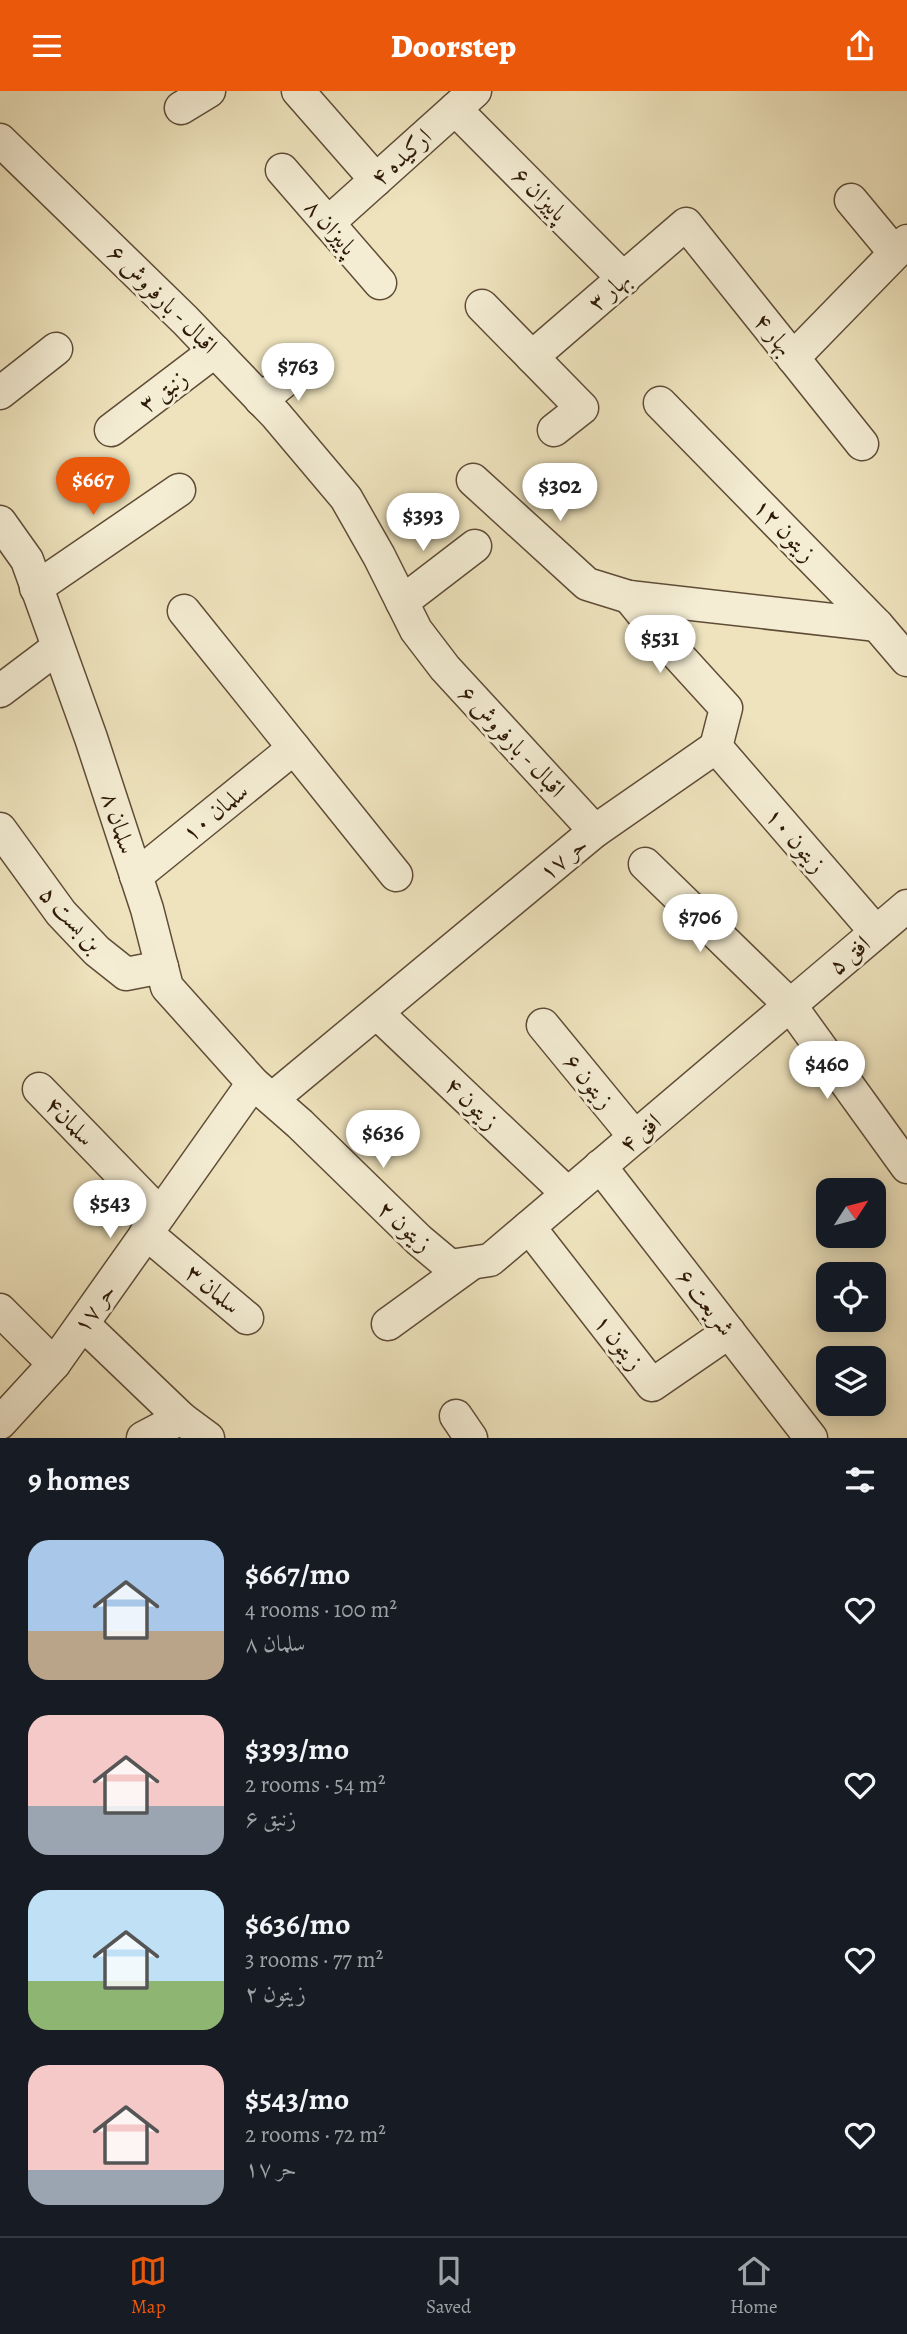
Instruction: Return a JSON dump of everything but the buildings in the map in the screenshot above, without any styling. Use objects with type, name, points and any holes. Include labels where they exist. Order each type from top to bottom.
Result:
[{"type":"street","points":[[181,108],[209,91]]},
{"type":"street","points":[[298,91],[376,180]]},
{"type":"street","name":"ارکیده ۴","points":[[328,223],[465,100]]},
{"type":"street","name":"پاییزان ۶","points":[[465,100],[624,279]]},
{"type":"street","name":"اقبال - بارفروش ۶","points":[[0,140],[215,351],[346,498],[416,630],[445,668],[595,831]]},
{"type":"street","name":"پاییزان ۸","points":[[282,170],[380,283]]},
{"type":"street","points":[[793,358],[901,247],[851,200]]},
{"type":"street","name":"بهار ۳","points":[[532,357],[686,224]]},
{"type":"street","name":"بهار ۴","points":[[686,224],[862,444]]},
{"type":"street","points":[[482,306],[582,408],[554,430]]},
{"type":"street","points":[[0,393],[56,349]]},
{"type":"street","name":"زنبق ۳","points":[[111,430],[215,351]]},
{"type":"street","points":[[261,400],[303,366]]},
{"type":"street","name":"زیتون ۱۲","points":[[660,403],[877,625],[907,660]]},
{"type":"street","points":[[473,480],[587,584],[629,597],[877,625]]},
{"type":"street","points":[[36,588],[179,490]]},
{"type":"street","name":"سلمان ۸","points":[[0,522],[27,560],[91,738],[136,876],[167,987],[262,1091]]},
{"type":"street","points":[[402,602],[475,546]]},
{"type":"street","points":[[629,597],[663,640],[726,708],[716,747]]},
{"type":"street","points":[[184,611],[396,876]]},
{"type":"street","points":[[0,691],[57,648]]},
{"type":"street","name":"حر ۱۷","points":[[0,1423],[54,1364],[153,1224],[262,1091],[377,1013],[595,831],[716,747]]},
{"type":"street","name":"زیتون ۱۰","points":[[716,747],[876,932]]},
{"type":"street","name":"سلمان ۱۰","points":[[136,876],[294,748]]},
{"type":"street","name":"بن بست ۵","points":[[0,829],[61,913],[97,951],[126,974],[162,967]]},
{"type":"street","points":[[645,864],[790,1005],[907,1167]]},
{"type":"street","name":"افق ۵","points":[[790,1005],[907,906]]},
{"type":"street","name":"افق ۴","points":[[388,1324],[529,1227],[790,1005]]},
{"type":"street","name":"زیتون ۴","points":[[377,1013],[568,1194]]},
{"type":"street","name":"زیتون ۶","points":[[543,1025],[635,1137]]},
{"type":"street","name":"سلمان۴","points":[[39,1089],[153,1224]]},
{"type":"street","name":"زیتون ۲","points":[[262,1091],[376,1200],[450,1266],[481,1261]]},
{"type":"street","name":"شریعت ۶","points":[[600,1167],[811,1438]]},
{"type":"street","name":"سلمان ۳","points":[[153,1224],[247,1318]]},
{"type":"street","name":"زیتون ۱","points":[[529,1227],[652,1384],[729,1332]]},
{"type":"street","points":[[0,1310],[54,1364]]},
{"type":"street","points":[[83,1324],[181,1418],[208,1438]]},
{"type":"street","points":[[143,1438],[181,1418]]}]
